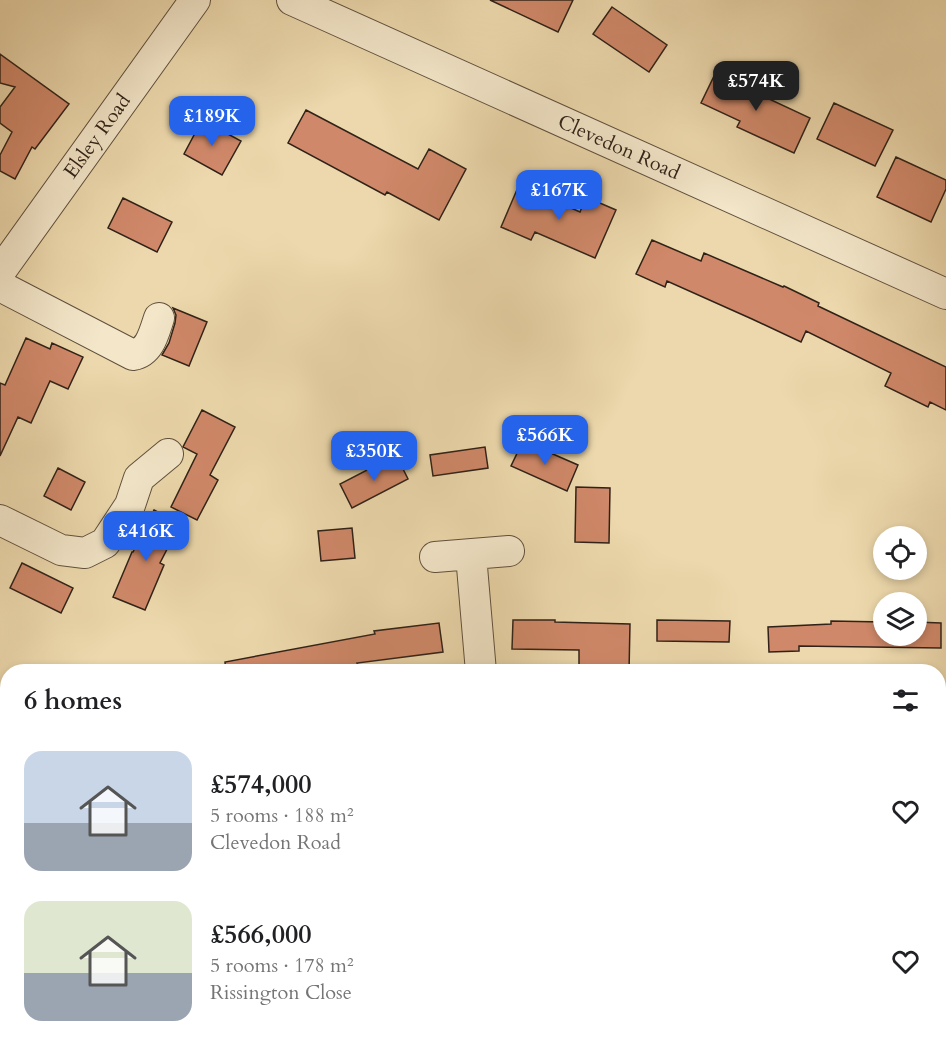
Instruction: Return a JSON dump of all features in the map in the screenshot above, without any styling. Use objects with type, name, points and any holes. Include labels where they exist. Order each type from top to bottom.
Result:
[{"type":"street","name":"Elsley Road","points":[[1,270],[195,0]]},
{"type":"street","name":"Clevedon Road","points":[[292,0],[946,294]]},
{"type":"street","points":[[1,270],[133,355],[140,354],[148,346],[159,318]]},
{"type":"street","points":[[0,520],[61,550],[85,553],[105,543],[130,505],[139,478],[168,454]]},
{"type":"street","points":[[435,557],[509,551]]},
{"type":"street","points":[[471,555],[480,664]]},
{"type":"building","points":[[490,0],[573,0],[558,32]]},
{"type":"building","points":[[612,7],[667,45],[649,72],[593,34]]},
{"type":"building","points":[[0,54],[69,104],[35,149],[32,147],[15,179],[0,171],[0,155],[12,132],[0,123],[0,107],[15,87],[0,83]]},
{"type":"building","points":[[717,70],[749,85],[748,89],[810,118],[794,153],[737,127],[740,121],[701,103]]},
{"type":"building","points":[[834,103],[893,130],[875,166],[817,139]]},
{"type":"building","points":[[306,110],[418,169],[429,149],[466,169],[439,220],[387,192],[385,195],[288,143]]},
{"type":"building","points":[[202,120],[241,141],[222,175],[184,154]]},
{"type":"building","points":[[896,157],[946,180],[946,189],[931,222],[877,197]]},
{"type":"building","points":[[519,185],[580,212],[586,197],[616,210],[595,258],[535,232],[531,240],[501,227]]},
{"type":"building","points":[[123,198],[172,222],[157,252],[108,228]]},
{"type":"building","points":[[652,240],[701,261],[704,253],[784,286],[819,303],[818,306],[946,367],[946,410],[930,402],[928,407],[885,386],[891,373],[806,331],[801,342],[667,281],[665,287],[636,274]]},
{"type":"building","points":[[173,308],[207,322],[189,366],[162,355],[169,343],[175,323],[176,315]]},
{"type":"building","points":[[26,338],[50,349],[52,343],[83,357],[68,389],[50,381],[31,423],[18,417],[0,456],[0,383],[5,385]]},
{"type":"building","points":[[202,410],[235,427],[210,475],[218,480],[197,520],[171,507],[197,454],[183,447]]},
{"type":"building","points":[[523,441],[578,465],[567,491],[511,466]]},
{"type":"building","points":[[485,447],[488,468],[433,476],[430,455]]},
{"type":"building","points":[[396,455],[408,479],[352,508],[340,484]]},
{"type":"building","points":[[58,468],[85,482],[71,510],[44,496]]},
{"type":"building","points":[[576,487],[610,488],[609,543],[575,542]]},
{"type":"building","points":[[154,510],[180,524],[160,563],[164,565],[145,610],[113,597],[132,552]]},
{"type":"building","points":[[352,528],[355,558],[321,561],[318,531]]},
{"type":"building","points":[[22,563],[73,588],[61,613],[10,588]]},
{"type":"building","points":[[513,620],[630,624],[629,664],[579,664],[579,650],[512,649]]},
{"type":"building","points":[[657,620],[730,621],[729,642],[657,641]]},
{"type":"building","points":[[831,621],[873,622],[873,646],[927,646],[927,622],[941,623],[941,648],[799,646],[799,651],[769,652],[768,627],[831,624]]},
{"type":"building","points":[[439,623],[443,652],[358,664],[225,664],[225,662],[375,634],[374,631]]}]
